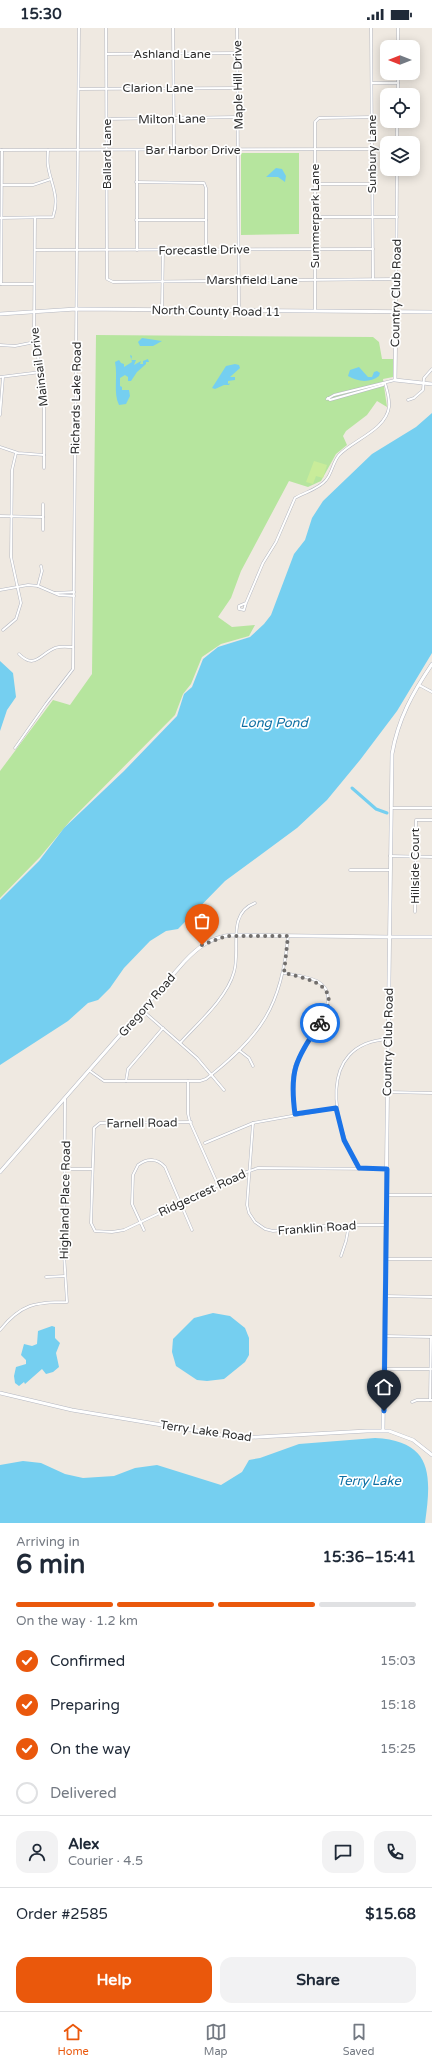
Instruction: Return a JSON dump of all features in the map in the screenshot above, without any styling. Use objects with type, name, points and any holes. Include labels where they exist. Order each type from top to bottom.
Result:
[{"type":"street","name":"Richards Lake Road","points":[[15,748],[46,704],[74,669],[76,251],[79,28]]},
{"type":"street","name":"Ballard Lane","points":[[106,28],[107,279]]},
{"type":"street","points":[[173,28],[174,150]]},
{"type":"street","name":"Maple Hill Drive","points":[[237,28],[239,310]]},
{"type":"street","name":"Sunbury Lane","points":[[372,28],[373,279]]},
{"type":"street","points":[[398,28],[398,40]]},
{"type":"street","name":"Ashland Lane","points":[[106,54],[237,53]]},
{"type":"street","points":[[372,83],[398,83],[398,88]]},
{"type":"street","name":"Clarion Lane","points":[[79,88],[237,88]]},
{"type":"street","name":"Summerpark Lane","points":[[315,312],[316,120],[320,118],[372,117]]},
{"type":"street","name":"Milton Lane","points":[[106,119],[238,118]]},
{"type":"street","name":"Bar Harbor Drive","points":[[1,150],[380,149]]},
{"type":"street","points":[[1,150],[2,185],[0,284],[34,284]]},
{"type":"street","points":[[1,218],[53,217],[55,211],[55,189],[48,166],[48,150]]},
{"type":"street","points":[[137,150],[137,250]]},
{"type":"street","name":"Country Club Road","points":[[395,380],[397,176]]},
{"type":"street","points":[[2,185],[33,185],[51,178]]},
{"type":"street","points":[[136,182],[204,183],[206,188],[206,250]]},
{"type":"street","points":[[315,184],[372,184]]},
{"type":"street","points":[[315,217],[397,217]]},
{"type":"street","name":"Mainsail Drive","points":[[35,218],[35,342],[41,372],[44,407],[44,468]]},
{"type":"street","points":[[136,220],[206,220]]},
{"type":"street","name":"Forecastle Drive","points":[[35,250],[373,249]]},
{"type":"street","points":[[162,311],[163,250]]},
{"type":"street","name":"Marshfield Lane","points":[[107,279],[113,282],[397,279]]},
{"type":"street","name":"North County Road 11","points":[[0,314],[76,309],[162,311],[239,310],[315,312],[432,312]]},
{"type":"street","points":[[0,345],[15,346],[35,342]]},
{"type":"street","points":[[408,400],[414,398],[422,390],[424,378],[432,369]]},
{"type":"street","points":[[0,377],[41,372]]},
{"type":"street","points":[[0,415],[3,377]]},
{"type":"street","points":[[327,399],[334,395],[395,380],[432,384]]},
{"type":"street","points":[[246,603],[263,563],[276,542],[295,498],[320,486],[326,479],[338,456],[378,426],[386,415],[389,408],[389,398],[384,383]]},
{"type":"street","points":[[0,448],[16,453],[44,455]]},
{"type":"street","points":[[3,630],[13,622],[20,612],[21,603],[11,561],[12,470],[16,453]]},
{"type":"street","points":[[43,504],[43,530]]},
{"type":"street","points":[[0,516],[43,517]]},
{"type":"street","points":[[38,586],[42,571],[41,566]]},
{"type":"street","points":[[0,590],[28,584],[38,586],[59,595],[74,596]]},
{"type":"street","points":[[55,593],[74,592]]},
{"type":"street","points":[[19,654],[26,659],[34,660],[54,648],[73,647]]},
{"type":"street","name":"Country Club Road","points":[[383,1430],[391,763],[394,742],[404,710],[432,664]]},
{"type":"street","points":[[418,685],[432,692]]},
{"type":"street","points":[[391,808],[432,808]]},
{"type":"street","name":"Hillside Court","points":[[415,912],[416,820],[432,820]]},
{"type":"street","points":[[390,856],[432,857]]},
{"type":"street","points":[[350,870],[390,870]]},
{"type":"street","points":[[180,1043],[222,995],[231,982],[236,962],[237,925],[241,914],[249,905],[255,903]]},
{"type":"street","name":"Gregory Road","points":[[0,1172],[195,950],[211,940],[236,935],[432,938]]},
{"type":"street","points":[[90,1071],[104,1081],[200,1081],[211,1075],[253,1038],[273,1006],[284,973],[288,936]]},
{"type":"street","points":[[284,973],[316,981],[324,987],[329,999],[328,1007],[324,1016],[301,1053],[295,1066],[292,1090],[295,1114]]},
{"type":"street","points":[[142,1010],[180,1043],[224,1090]]},
{"type":"street","points":[[126,1081],[128,1069],[163,1028]]},
{"type":"street","points":[[359,1168],[344,1140],[336,1108],[336,1082],[345,1062],[357,1049],[369,1042],[388,1039]]},
{"type":"street","points":[[240,1051],[249,1058],[253,1066]]},
{"type":"street","points":[[188,1081],[188,1114],[218,1186]]},
{"type":"street","points":[[388,1092],[432,1093]]},
{"type":"street","name":"Highland Place Road","points":[[0,1330],[12,1316],[29,1305],[41,1302],[67,1302],[65,1276],[65,1098]]},
{"type":"street","points":[[204,1143],[253,1123],[295,1114],[336,1108]]},
{"type":"street","name":"Farnell Road","points":[[92,1169],[92,1131],[95,1126],[100,1124],[191,1122]]},
{"type":"street","name":"Franklin Road","points":[[253,1123],[247,1205],[249,1213],[255,1222],[265,1229],[273,1230],[349,1225],[386,1225]]},
{"type":"street","points":[[144,1230],[132,1204],[133,1175],[138,1165],[151,1159],[162,1163],[169,1174],[192,1230]]},
{"type":"street","name":"Ridgecrest Road","points":[[92,1169],[91,1223],[93,1229],[100,1232],[118,1232],[140,1223],[250,1170],[274,1168],[387,1169]]},
{"type":"street","points":[[66,1169],[92,1169]]},
{"type":"street","points":[[386,1195],[432,1195]]},
{"type":"street","points":[[341,1256],[349,1225]]},
{"type":"street","points":[[386,1259],[432,1260]]},
{"type":"street","points":[[46,1277],[65,1276]]},
{"type":"street","points":[[385,1296],[432,1297]]},
{"type":"street","points":[[384,1336],[432,1337],[431,1400],[417,1400],[412,1402]]},
{"type":"street","points":[[384,1369],[431,1369]]},
{"type":"street","name":"Terry Lake Road","points":[[0,1393],[72,1410],[240,1438],[383,1430],[397,1432],[413,1440],[432,1455]]},
{"type":"green space","points":[[241,153],[299,153],[299,234],[241,235]]},
{"type":"green space","points":[[96,335],[373,337],[379,342],[382,359],[393,359],[393,377],[383,379],[387,407],[377,401],[367,415],[346,431],[343,436],[347,445],[336,454],[321,481],[308,487],[289,481],[241,571],[231,598],[218,617],[232,627],[255,625],[249,636],[221,644],[202,657],[191,684],[183,694],[175,715],[70,821],[40,857],[0,898],[0,771],[53,700],[70,705],[92,674]]},
{"type":"green space","points":[[314,461],[327,465],[323,478],[316,476],[313,484],[306,482]]},
{"type":"water","points":[[276,168],[282,169],[286,176],[285,182],[278,177],[266,177]]},
{"type":"water","points":[[142,338],[162,341],[153,346],[140,346],[138,342]]},
{"type":"water","points":[[148,359],[149,362],[146,362],[146,364],[137,372],[131,381],[128,381],[128,377],[125,375],[120,378],[120,386],[122,387],[122,390],[129,390],[130,396],[126,404],[119,405],[116,395],[115,362],[119,360],[124,364],[124,367],[132,362],[131,360],[136,360],[134,365],[141,361],[140,364],[143,364],[143,361]]},
{"type":"water","points":[[235,364],[239,365],[240,368],[230,377],[235,377],[235,380],[228,381],[228,384],[230,383],[229,385],[224,385],[215,389],[212,388],[226,366]]},
{"type":"water","points":[[359,367],[368,377],[372,377],[374,372],[377,371],[380,373],[379,376],[372,380],[364,381],[356,380],[348,376],[350,370]]},
{"type":"water","name":"Long Pond","points":[[432,413],[432,653],[397,711],[360,760],[327,800],[297,828],[225,881],[178,929],[166,931],[150,941],[124,968],[110,988],[98,1000],[88,1003],[68,1021],[0,1065],[0,900],[39,861],[64,828],[124,771],[177,716],[184,694],[192,687],[203,659],[218,647],[250,637],[264,624],[271,615],[294,554],[305,540],[312,518],[323,501],[372,454],[416,427]]},
{"type":"water","points":[[0,661],[13,673],[16,697],[7,710],[0,731]]},
{"type":"water","points":[[213,1313],[230,1316],[245,1328],[249,1338],[249,1355],[245,1362],[224,1379],[207,1381],[197,1380],[176,1366],[172,1352],[173,1339],[194,1318]]},
{"type":"water","points":[[52,1326],[55,1327],[55,1338],[60,1343],[56,1353],[59,1367],[53,1372],[46,1374],[42,1369],[25,1384],[24,1382],[19,1386],[15,1383],[14,1376],[16,1367],[26,1364],[26,1360],[21,1355],[24,1344],[32,1346],[37,1344],[38,1331]]},
{"type":"water","name":"Terry Lake","points":[[375,1438],[394,1441],[408,1446],[418,1453],[424,1463],[428,1489],[425,1523],[0,1523],[0,1465],[23,1461],[41,1463],[65,1474],[83,1478],[114,1476],[135,1468],[157,1465],[221,1485],[242,1472],[249,1460],[260,1458],[299,1444]]},
{"type":"waterway","points":[[352,788],[376,809],[387,813]]},
{"type":"way so far","points":[[202,945],[211,940],[226,936],[288,936],[284,973],[316,981],[324,987],[328,994],[328,1007],[320,1023]]},
{"type":"route","points":[[320,1023],[301,1053],[295,1066],[292,1079],[295,1114],[336,1108],[344,1140],[359,1168],[387,1169],[384,1411]]}]
